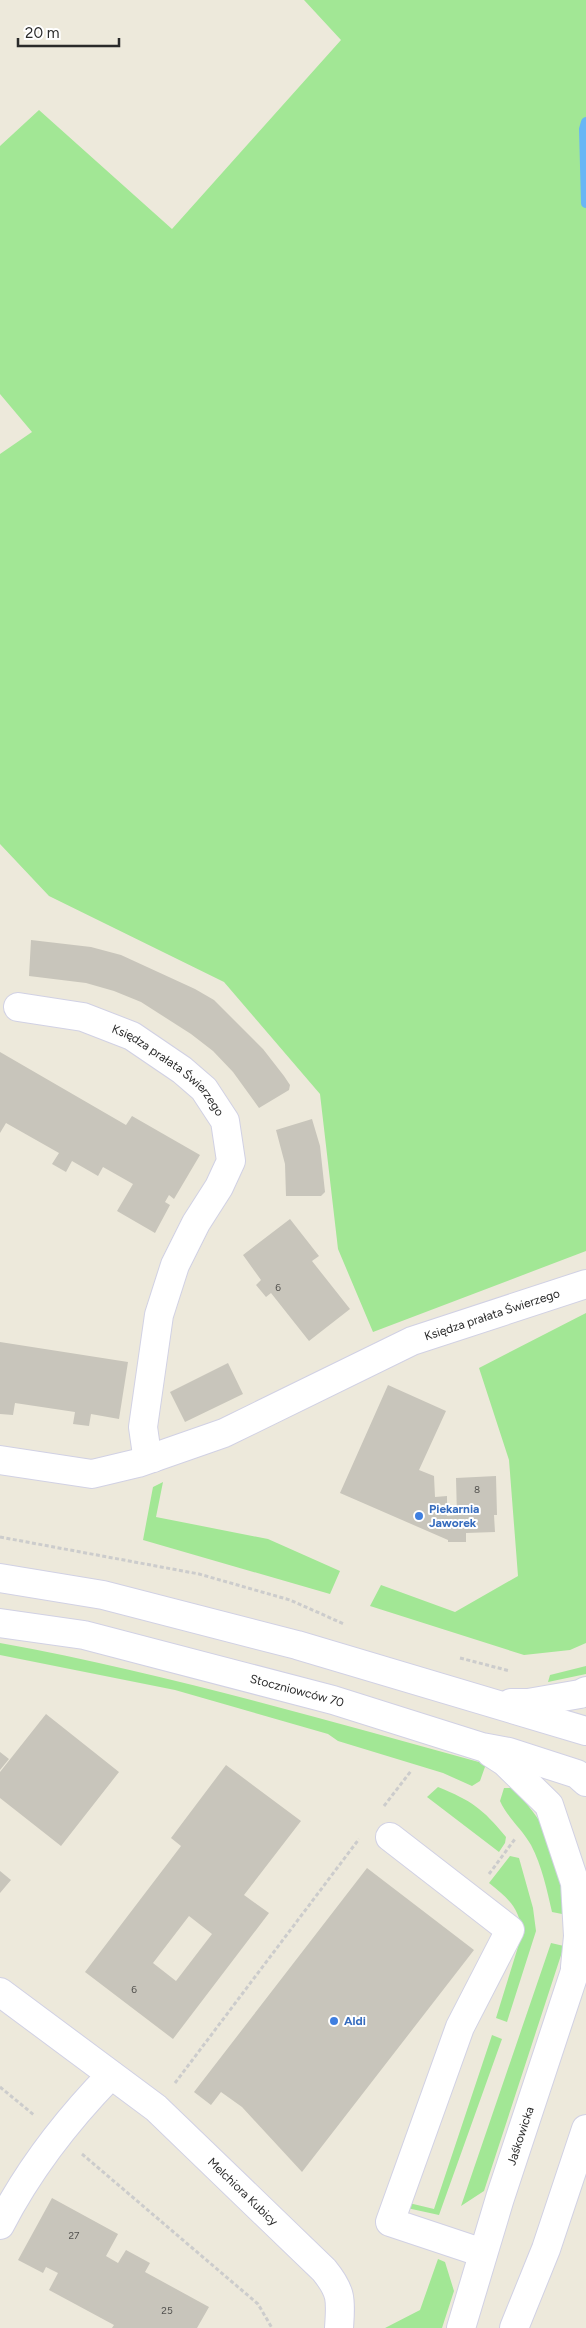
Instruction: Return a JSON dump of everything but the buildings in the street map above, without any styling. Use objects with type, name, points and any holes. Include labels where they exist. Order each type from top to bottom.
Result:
[{"type":"street","name":"Księdza prałata Świerzego","points":[[18,1007],[84,1017],[132,1036],[182,1070],[204,1089],[225,1122],[231,1161],[220,1187],[196,1224],[175,1265],[159,1315],[144,1427],[146,1448],[153,1458]]},
{"type":"street","name":"Księdza prałata Świerzego","points":[[0,1460],[92,1474],[153,1458],[224,1433],[412,1341],[586,1284]]},
{"type":"street","points":[[0,1578],[103,1595],[297,1645],[586,1730]]},
{"type":"street","name":"Stoczniowców 70","points":[[0,1623],[102,1640],[333,1700],[482,1747],[509,1752],[577,1774],[586,1782]]},
{"type":"street","points":[[497,1703],[528,1702],[580,1694],[586,1691]]},
{"type":"street","points":[[482,1747],[506,1762],[549,1805],[575,1883],[578,1936],[575,1971]]},
{"type":"street","points":[[390,1837],[510,1930],[460,2027],[390,2222],[483,2253]]},
{"type":"street","name":"Jaśkowicka","points":[[461,2328],[483,2253],[575,1971],[586,1947]]},
{"type":"street","name":"Melchiora Kubicy","points":[[0,1992],[156,2108],[324,2270],[338,2287],[341,2308],[339,2328]]},
{"type":"street","points":[[0,2225],[35,2164],[58,2134],[111,2075]]},
{"type":"street","points":[[514,2328],[546,2249],[586,2129]]},
{"type":"path","points":[[0,1537],[200,1574],[290,1600],[348,1626]]},
{"type":"path","points":[[457,1657],[520,1673]]},
{"type":"path","points":[[381,1810],[411,1771]]},
{"type":"path","points":[[156,2108],[363,1834]]},
{"type":"path","points":[[470,1899],[516,1838]]},
{"type":"path","points":[[0,2087],[258,2304],[272,2328]]},
{"type":"green space","points":[[304,0],[586,0],[586,1251],[373,1332],[338,1249],[320,1094],[224,982],[49,896],[0,844],[0,454],[32,432],[0,394],[0,146],[39,110],[172,229],[341,40]]},
{"type":"green space","points":[[586,1313],[586,1643],[570,1650],[524,1655],[370,1606],[381,1585],[455,1612],[518,1576],[509,1460],[479,1368]]},
{"type":"green space","points":[[163,1482],[156,1517],[268,1539],[340,1571],[330,1594],[143,1540],[153,1487]]},
{"type":"green space","points":[[0,1643],[123,1668],[184,1683],[486,1764],[480,1781],[472,1786],[443,1773],[338,1741],[328,1734],[175,1690],[0,1655]]},
{"type":"green space","points":[[586,1666],[586,1674],[548,1682],[550,1675]]},
{"type":"green space","points":[[438,1787],[468,1801],[490,1819],[506,1837],[505,1843],[499,1852],[427,1797]]},
{"type":"green space","points":[[504,1788],[513,1788],[520,1796],[543,1825],[555,1848],[564,1874],[567,1915],[552,1912],[544,1878],[535,1853],[500,1801]]},
{"type":"green space","points":[[510,1856],[519,1858],[533,1908],[536,1931],[507,2022],[496,2018],[522,1934],[521,1925],[512,1905],[489,1883]]},
{"type":"green space","points":[[551,1943],[564,1946],[484,2191],[461,2206]]},
{"type":"green space","points":[[492,2035],[502,2039],[439,2215],[407,2208],[409,2203],[434,2209]]},
{"type":"green space","points":[[438,2259],[445,2262],[454,2291],[442,2328],[385,2328],[420,2310]]},
{"type":"waterway","points":[[586,122],[584,129],[586,203]]},
{"type":"place","name":"Piekarnia Jaworek","points":[[419,1516]]},
{"type":"place","name":"Aldi","points":[[334,2021]]}]
